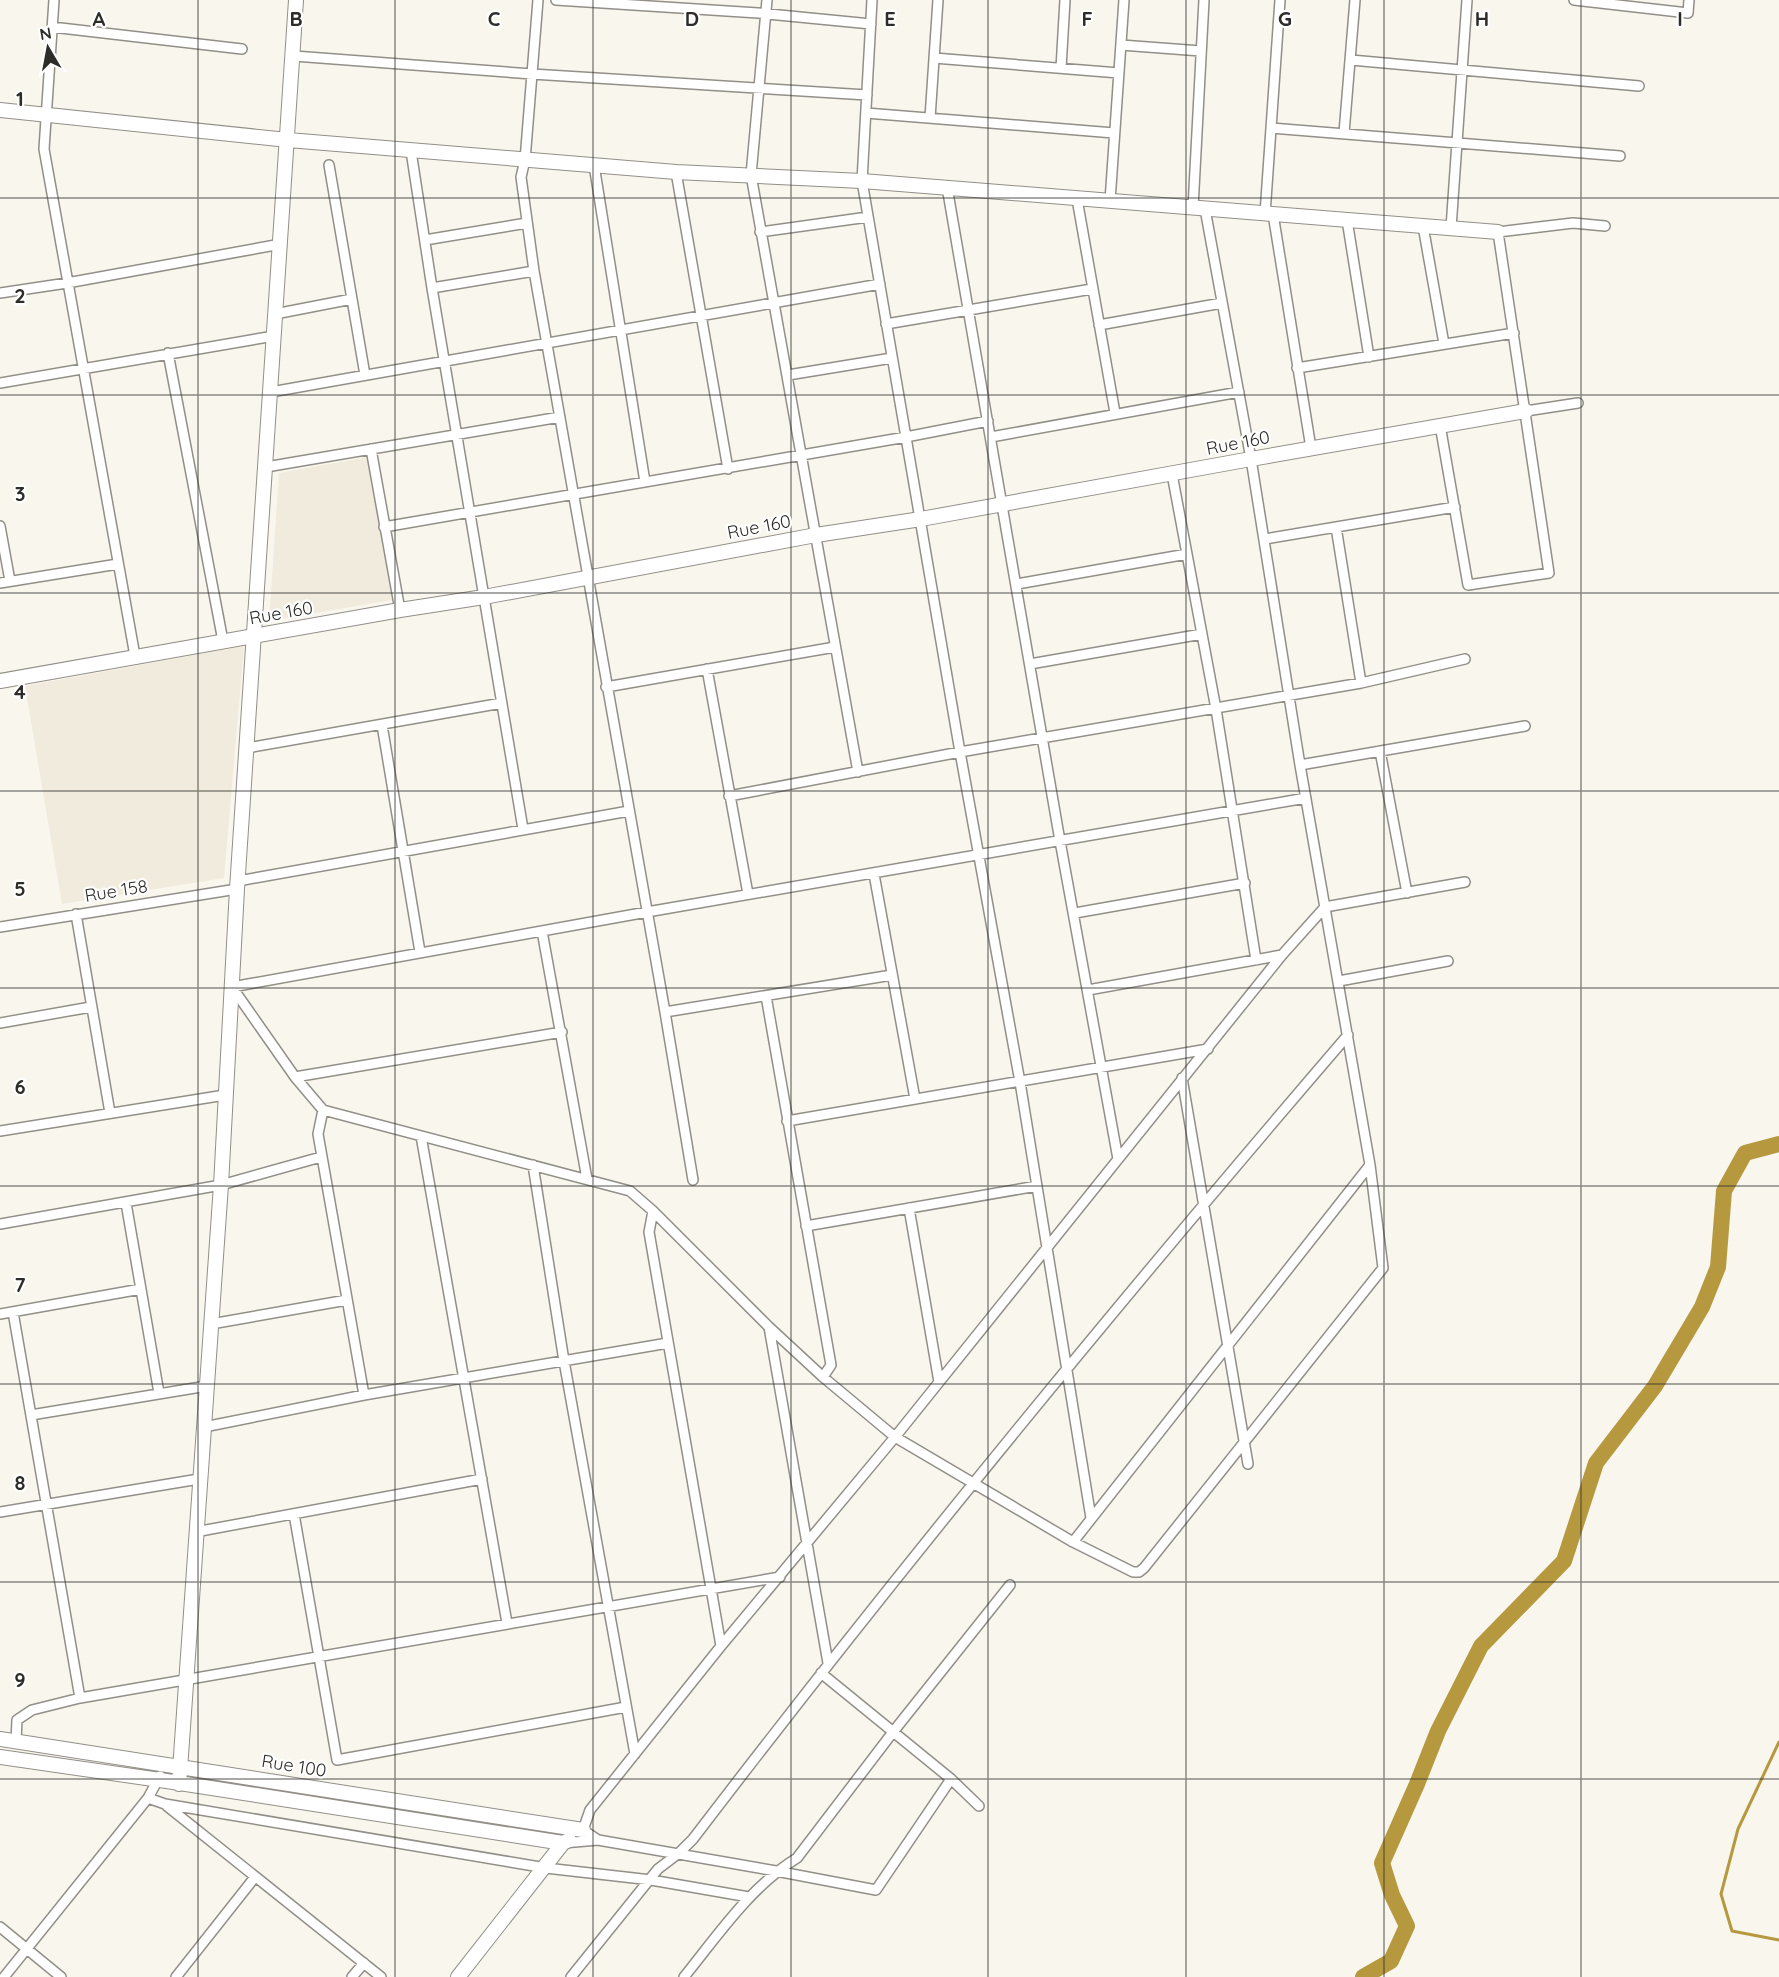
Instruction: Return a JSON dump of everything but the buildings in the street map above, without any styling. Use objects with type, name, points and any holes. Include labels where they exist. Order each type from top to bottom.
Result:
[{"type":"street","points":[[54,0],[44,149],[135,656]]},
{"type":"street","points":[[179,1784],[207,1386],[296,0]]},
{"type":"street","points":[[538,0],[525,159],[521,177],[527,223],[693,1180]]},
{"type":"street","points":[[556,0],[766,14],[871,24]]},
{"type":"street","points":[[767,0],[751,175],[858,772]]},
{"type":"street","points":[[872,0],[862,181],[960,752],[1020,1082],[1091,1518]]},
{"type":"street","points":[[930,118],[938,0]]},
{"type":"street","points":[[1061,68],[1065,0]]},
{"type":"street","points":[[1110,201],[1124,0]]},
{"type":"street","points":[[232,987],[295,1077],[323,1110],[630,1191],[769,1327],[823,1377],[895,1437],[1073,1542],[1132,1572],[1139,1572],[1383,1268],[1370,1165],[1300,765],[1265,539],[1222,303],[1199,208],[1204,0]]},
{"type":"street","points":[[1280,0],[1271,128],[1269,214],[1311,448]]},
{"type":"street","points":[[1344,134],[1355,0]]},
{"type":"street","points":[[1451,228],[1467,0]]},
{"type":"street","points":[[1574,0],[1688,13],[1689,0]]},
{"type":"street","points":[[52,27],[242,49]]},
{"type":"street","points":[[1121,45],[1201,51]]},
{"type":"street","points":[[294,56],[532,74],[867,94]]},
{"type":"street","points":[[934,58],[1119,72]]},
{"type":"street","points":[[1350,60],[1638,86]]},
{"type":"street","points":[[0,110],[288,140],[676,172],[946,187],[1498,232],[1573,223],[1605,226]]},
{"type":"street","points":[[866,112],[1114,133]]},
{"type":"street","points":[[1271,128],[1620,156]]},
{"type":"street","points":[[411,150],[523,829]]},
{"type":"street","points":[[329,165],[365,375]]},
{"type":"street","points":[[594,165],[645,482]]},
{"type":"street","points":[[676,172],[728,469]]},
{"type":"street","points":[[946,187],[1118,1159]]},
{"type":"street","points":[[1077,199],[1115,413]]},
{"type":"street","points":[[760,232],[868,217]]},
{"type":"street","points":[[1347,220],[1369,357]]},
{"type":"street","points":[[425,240],[527,223]]},
{"type":"street","points":[[1423,226],[1444,344]]},
{"type":"street","points":[[1440,425],[1468,585],[1549,573],[1498,232]]},
{"type":"street","points":[[0,293],[281,244]]},
{"type":"street","points":[[432,288],[534,271]]},
{"type":"street","points":[[271,392],[880,284]]},
{"type":"street","points":[[886,324],[1092,289]]},
{"type":"street","points":[[275,314],[352,299]]},
{"type":"street","points":[[1099,325],[1222,303]]},
{"type":"street","points":[[1297,369],[1514,333]]},
{"type":"street","points":[[0,383],[274,336]]},
{"type":"street","points":[[168,353],[223,641]]},
{"type":"street","points":[[788,375],[892,358]]},
{"type":"street","points":[[991,437],[1239,392]]},
{"type":"street","points":[[1526,411],[1578,402]]},
{"type":"street","name":"Rue 160","points":[[0,681],[1526,411]]},
{"type":"street","points":[[266,467],[560,417]]},
{"type":"street","points":[[384,527],[728,469],[988,421]]},
{"type":"street","points":[[371,449],[400,610]]},
{"type":"street","points":[[1172,474],[1216,709],[1256,960]]},
{"type":"street","points":[[1265,539],[1455,507]]},
{"type":"street","points":[[0,526],[5,582],[118,564]]},
{"type":"street","points":[[1336,527],[1361,683]]},
{"type":"street","points":[[1017,584],[1187,554]]},
{"type":"street","points":[[1030,664],[1202,634]]},
{"type":"street","points":[[606,687],[835,647]]},
{"type":"street","points":[[729,796],[960,752],[1361,683],[1466,659]]},
{"type":"street","points":[[706,669],[748,894]]},
{"type":"street","points":[[247,748],[502,703]]},
{"type":"street","points":[[382,724],[420,952]]},
{"type":"street","points":[[1300,765],[1525,726]]},
{"type":"street","points":[[1380,751],[1407,893]]},
{"type":"street","points":[[232,987],[748,894],[1306,798]]},
{"type":"street","name":"Rue 158","points":[[0,927],[238,885],[403,850],[629,811]]},
{"type":"street","points":[[874,874],[915,1099]]},
{"type":"street","points":[[458,1977],[563,1844],[583,1830],[590,1810],[634,1754],[895,1437],[1282,955],[1325,907],[1465,882]]},
{"type":"street","points":[[1075,913],[1245,883]]},
{"type":"street","points":[[76,914],[110,1113]]},
{"type":"street","points":[[542,931],[587,1179]]},
{"type":"street","points":[[1088,990],[1282,955]]},
{"type":"street","points":[[1339,981],[1448,961]]},
{"type":"street","points":[[665,1012],[892,975]]},
{"type":"street","points":[[766,996],[831,1365],[823,1377]]},
{"type":"street","points":[[0,1023],[91,1007]]},
{"type":"street","points":[[295,1077],[562,1032]]},
{"type":"street","points":[[571,1977],[658,1869],[693,1839],[820,1673],[973,1483],[1204,1202],[1348,1035]]},
{"type":"street","points":[[787,1121],[1208,1049]]},
{"type":"street","points":[[1182,1078],[1248,1464]]},
{"type":"street","points":[[0,1131],[225,1095]]},
{"type":"street","points":[[323,1110],[318,1134],[321,1157],[364,1395]]},
{"type":"street","points":[[421,1136],[507,1623]]},
{"type":"street","points":[[0,1224],[220,1185],[321,1157]]},
{"type":"street","points":[[533,1165],[564,1361],[634,1754]]},
{"type":"street","points":[[1073,1542],[1370,1165]]},
{"type":"street","points":[[806,1226],[1037,1186]]},
{"type":"street","points":[[126,1203],[159,1393]]},
{"type":"street","points":[[909,1208],[939,1382]]},
{"type":"street","points":[[653,1211],[649,1232],[721,1646]]},
{"type":"street","points":[[0,1314],[141,1289]]},
{"type":"street","points":[[211,1323],[346,1300]]},
{"type":"street","points":[[13,1312],[80,1698]]},
{"type":"street","points":[[769,1327],[828,1663]]},
{"type":"street","points":[[204,1427],[364,1395],[668,1343]]},
{"type":"street","points":[[31,1415],[207,1386]]},
{"type":"street","points":[[0,1512],[199,1479]]},
{"type":"street","points":[[195,1532],[482,1479]]},
{"type":"street","points":[[294,1514],[337,1760],[626,1707]]},
{"type":"street","points":[[16,1742],[17,1720],[24,1715],[32,1710],[80,1698],[780,1577]]},
{"type":"street","points":[[684,1977],[749,1897],[776,1871],[797,1858],[893,1732],[1010,1585]]},
{"type":"street","points":[[820,1673],[951,1779],[979,1806]]},
{"type":"street","name":"Rue 100","points":[[0,1739],[583,1830]]},
{"type":"street","points":[[1,1759],[159,1780],[563,1844],[598,1840],[876,1890],[951,1779]]},
{"type":"street","points":[[3,1977],[148,1798],[159,1780],[162,1764]]},
{"type":"street","points":[[148,1798],[165,1804],[546,1868],[651,1880],[749,1897]]},
{"type":"street","points":[[165,1804],[381,1977]]},
{"type":"street","points":[[583,1830],[598,1840]]},
{"type":"street","points":[[176,1977],[255,1877]]},
{"type":"street","points":[[0,1927],[61,1977]]},
{"type":"street","points":[[352,1977],[364,1963]]},
{"type":"shaded area","points":[[368,457],[392,600],[269,621],[279,473]]},
{"type":"shaded area","points":[[244,646],[224,878],[62,904],[25,686]]},
{"type":"waterway","points":[[1363,1977],[1391,1961],[1407,1926],[1392,1895],[1382,1863],[1438,1731],[1481,1646],[1564,1561],[1596,1463],[1655,1386],[1702,1307],[1718,1267],[1724,1191],[1745,1153],[1779,1144]]},
{"type":"waterway","points":[[1779,1742],[1738,1829],[1721,1894],[1732,1931],[1779,1940]]}]
